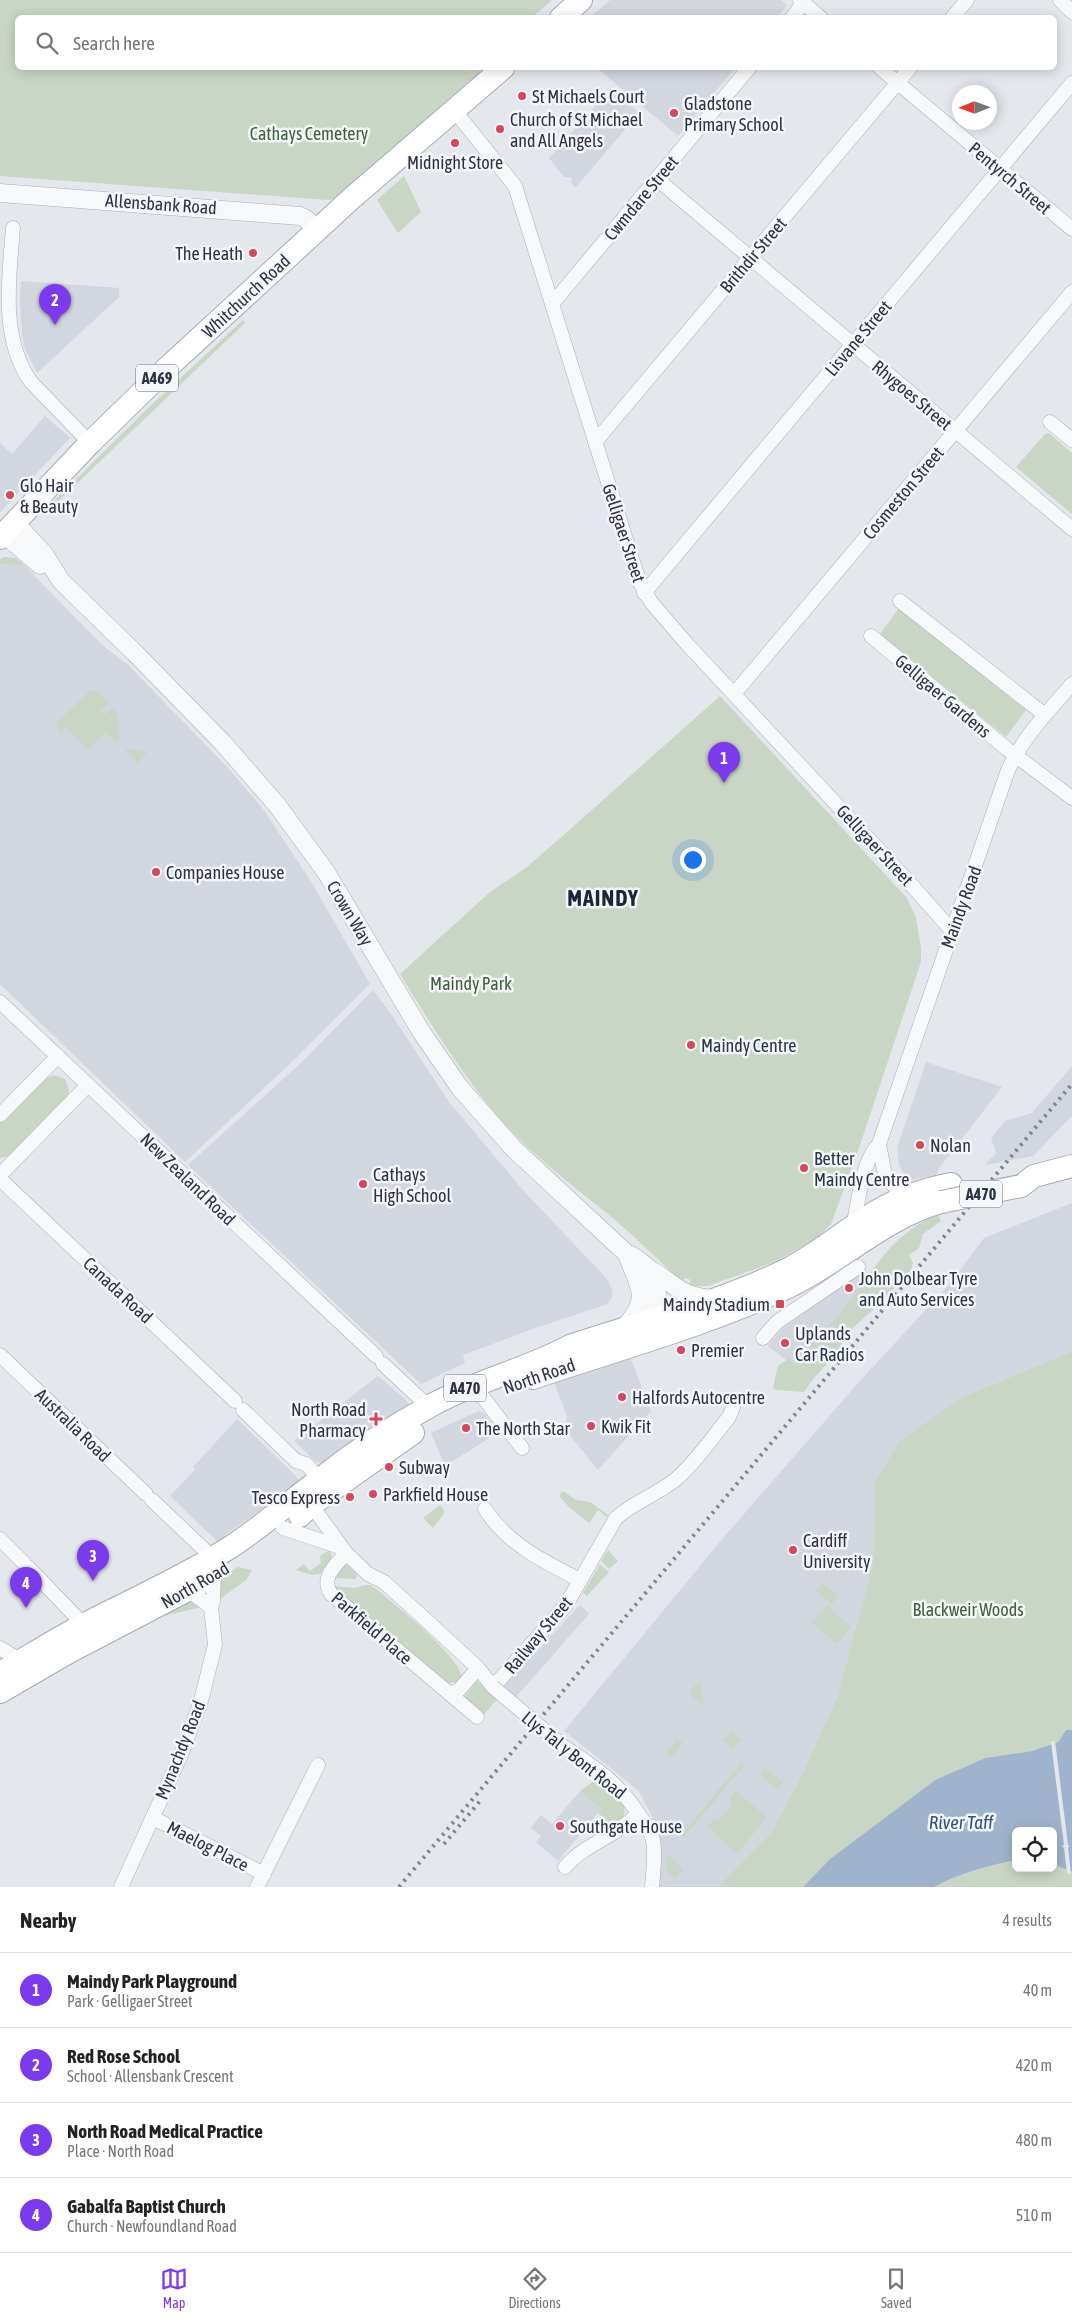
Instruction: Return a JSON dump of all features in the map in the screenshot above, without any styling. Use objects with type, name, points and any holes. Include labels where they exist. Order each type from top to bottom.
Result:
[{"type":"main road","points":[[564,15],[581,0]]},
{"type":"main road","name":"Whitchurch Road","points":[[6,531],[90,443],[168,368],[317,230],[501,70]]},
{"type":"main road","name":"North Road","points":[[0,1692],[68,1652],[188,1590],[213,1567],[302,1503],[424,1425],[482,1396],[631,1335],[652,1320],[714,1299],[802,1262],[883,1208],[908,1195],[946,1193],[1019,1171],[1053,1171]]},
{"type":"main road","name":"North Road","points":[[0,1674],[84,1625],[177,1579],[213,1567],[283,1528],[320,1479],[369,1444],[429,1407],[481,1381],[548,1358],[570,1346],[631,1335],[739,1308],[814,1284],[888,1224],[946,1193]]},
{"type":"street","points":[[954,15],[967,0]]},
{"type":"street","points":[[1060,0],[1072,12]]},
{"type":"street","points":[[794,15],[802,1],[818,15]]},
{"type":"street","name":"Cwmdare Street","points":[[552,304],[747,70]]},
{"type":"street","name":"Pentyrch Street","points":[[882,70],[1072,229]]},
{"type":"street","name":"Brithdir Street","points":[[596,442],[908,70]]},
{"type":"street","name":"Lisvane Street","points":[[644,593],[1072,83]]},
{"type":"street","name":"Gelligaer Street","points":[[454,110],[512,180],[644,593],[687,644],[952,932]]},
{"type":"street","name":"Rhygoes Street","points":[[657,179],[1072,529]]},
{"type":"street","name":"Allensbank Road","points":[[0,193],[300,216],[306,218],[317,230]]},
{"type":"street","points":[[13,228],[7,314],[15,353],[25,374],[90,443]]},
{"type":"street","name":"Cosmeston Street","points":[[734,694],[1072,292]]},
{"type":"street","points":[[1050,422],[1072,440]]},
{"type":"street","name":"Crown Way","points":[[6,531],[44,554],[60,581],[136,653],[222,742],[277,805],[326,872],[422,1033],[465,1095],[513,1148],[627,1254],[637,1275],[641,1293],[631,1335]]},
{"type":"street","points":[[900,601],[1045,715]]},
{"type":"street","name":"Gelligaer Gardens","points":[[871,636],[1007,749],[1072,798]]},
{"type":"street","name":"Maindy Road","points":[[853,1227],[860,1190],[873,1150],[879,1144],[1007,773],[1016,754],[1045,715],[1072,684]]},
{"type":"street","name":"New Zealand Road","points":[[0,1002],[429,1407]]},
{"type":"street","points":[[0,1115],[58,1056]]},
{"type":"street","points":[[0,1175],[88,1085]]},
{"type":"street","name":"Maindy Road","points":[[879,1144],[882,1151],[881,1160],[885,1175],[894,1186],[908,1195]]},
{"type":"street","name":"Canada Road","points":[[0,1179],[296,1461],[306,1464],[320,1479]]},
{"type":"street","name":"Crown Way","points":[[627,1254],[637,1257],[680,1292],[698,1298],[714,1299]]},
{"type":"street","points":[[763,1338],[814,1284],[858,1267]]},
{"type":"street","points":[[652,1320],[657,1296],[654,1272]]},
{"type":"street","name":"Australia Road","points":[[0,1355],[149,1497],[213,1567]]},
{"type":"street","points":[[482,1396],[522,1448]]},
{"type":"street","name":"Railway Street","points":[[493,1687],[562,1611],[616,1518],[626,1509],[664,1487],[681,1474],[729,1417],[733,1407]]},
{"type":"street","points":[[302,1503],[321,1539]]},
{"type":"street","points":[[302,1503],[343,1550],[368,1574],[384,1582],[478,1668],[493,1687]]},
{"type":"street","points":[[485,1509],[494,1523],[524,1550],[580,1580]]},
{"type":"street","points":[[283,1528],[321,1539],[343,1550]]},
{"type":"street","points":[[0,1539],[84,1625]]},
{"type":"street","name":"Parkfield Place","points":[[343,1550],[326,1578],[326,1586],[331,1594],[477,1717]]},
{"type":"street","name":"Mynachdy Road","points":[[121,1887],[181,1755],[208,1677],[215,1645],[211,1607],[213,1602],[213,1567]]},
{"type":"street","points":[[188,1590],[211,1607]]},
{"type":"street","points":[[0,1648],[21,1661]]},
{"type":"street","points":[[450,1694],[459,1690],[478,1668]]},
{"type":"street","name":"Llys Tal y Bont Road","points":[[493,1687],[563,1746],[592,1764],[624,1792],[652,1837],[654,1850],[652,1887]]},
{"type":"street","name":"Maelog Place","points":[[257,1887],[318,1765]]},
{"type":"street","points":[[565,1867],[588,1849],[629,1823],[638,1813]]},
{"type":"street","name":"Maelog Place","points":[[153,1818],[264,1874]]},
{"type":"shaded area","points":[[610,0],[781,0],[787,5],[779,15],[593,15]]},
{"type":"shaded area","name":"Gladstone Primary School","points":[[599,70],[733,70],[678,136]]},
{"type":"shaded area","points":[[615,91],[639,113],[576,187],[572,184],[571,177],[564,177],[549,158],[607,93]]},
{"type":"shaded area","points":[[21,281],[119,288],[119,297],[37,373],[25,349],[22,335]]},
{"type":"shaded area","points":[[45,416],[70,438],[0,512],[0,443],[12,454]]},
{"type":"shaded area","points":[[0,564],[25,566],[101,644],[129,666],[229,769],[263,809],[310,880],[370,984],[296,1058],[185,1162],[0,984]]},
{"type":"shaded area","name":"Cathays High School","points":[[373,990],[449,1102],[521,1188],[608,1280],[612,1290],[612,1297],[607,1304],[463,1355],[465,1363],[421,1384],[188,1165],[302,1062]]},
{"type":"shaded area","points":[[926,1062],[1002,1087],[940,1167],[936,1175],[908,1181],[899,1165],[897,1148]]},
{"type":"shaded area","points":[[1072,1066],[1072,1116],[1033,1156],[985,1165],[996,1153],[991,1138],[1005,1121],[1032,1113]]},
{"type":"shaded area","name":"Cardiff University","points":[[1072,1203],[1072,1351],[963,1397],[875,1481],[873,1563],[837,1698],[802,1774],[771,1833],[717,1887],[658,1887],[659,1839],[651,1814],[638,1790],[564,1731],[724,1537],[859,1382],[947,1287],[984,1238]]},
{"type":"shaded area","points":[[865,1269],[869,1283],[798,1369],[768,1346],[783,1328]]},
{"type":"shaded area","points":[[631,1359],[651,1411],[598,1470],[565,1429],[567,1416],[554,1382]]},
{"type":"shaded area","points":[[378,1376],[406,1400],[410,1406],[325,1463],[317,1463],[294,1441]]},
{"type":"shaded area","points":[[479,1411],[484,1413],[499,1432],[445,1466],[431,1433]]},
{"type":"shaded area","points":[[237,1419],[301,1481],[217,1541],[170,1496],[195,1470],[193,1467]]},
{"type":"shaded area","points":[[580,1605],[589,1614],[516,1697],[504,1686]]},
{"type":"shaded area","name":"Southgate House","points":[[580,1791],[601,1809],[558,1861],[536,1842],[541,1836],[531,1828],[541,1815],[552,1824]]},
{"type":"green space","name":"Cathays Cemetery","points":[[0,0],[552,0],[534,15],[15,15],[15,70],[483,70],[334,199],[0,176]]},
{"type":"green space","points":[[404,176],[421,212],[398,233],[377,200]]},
{"type":"green space","points":[[243,320],[245,323],[46,513],[44,511],[147,409]]},
{"type":"green space","points":[[1049,433],[1072,453],[1072,514],[1016,467],[1045,434]]},
{"type":"green space","points":[[4,557],[16,558],[25,566],[0,564],[0,559]]},
{"type":"green space","points":[[899,608],[1026,710],[1006,737],[880,634]]},
{"type":"green space","points":[[91,690],[97,691],[109,702],[100,711],[104,715],[112,708],[117,713],[120,738],[117,743],[105,732],[89,750],[66,728],[60,734],[56,726],[57,722]]},
{"type":"green space","name":"Maindy Centre","points":[[720,696],[906,897],[916,917],[921,948],[921,962],[858,1151],[831,1224],[816,1239],[772,1263],[708,1286],[688,1286],[691,1280],[685,1278],[682,1282],[679,1280],[623,1227],[551,1168],[514,1134],[467,1077],[400,974],[490,892],[527,867]]},
{"type":"green space","points":[[128,748],[147,753],[138,763],[125,750]]},
{"type":"green space","points":[[54,1075],[65,1079],[69,1090],[68,1097],[9,1156],[0,1158],[0,1122],[41,1080]]},
{"type":"green space","points":[[938,1215],[941,1221],[923,1234],[919,1248],[909,1255],[913,1263],[911,1270],[850,1331],[834,1356],[804,1392],[776,1390],[773,1387],[778,1366],[788,1359],[795,1364],[841,1312],[886,1252],[909,1230]]},
{"type":"green space","name":"Blackweir Woods","points":[[1072,1351],[1072,1730],[1066,1730],[1058,1742],[1032,1751],[985,1758],[935,1780],[830,1859],[803,1887],[717,1887],[771,1833],[802,1774],[837,1698],[873,1563],[875,1481],[901,1440],[963,1397]]},
{"type":"green space","points":[[563,1491],[576,1500],[590,1502],[608,1515],[607,1517],[598,1510],[589,1523],[570,1508],[559,1496]]},
{"type":"green space","points":[[440,1505],[445,1512],[433,1528],[423,1518]]},
{"type":"green space","points":[[331,1549],[332,1560],[320,1574],[312,1575],[296,1570],[304,1564],[310,1571],[321,1563],[320,1556]]},
{"type":"green space","points":[[608,1550],[618,1561],[609,1569],[601,1561]]},
{"type":"green space","points":[[600,1564],[609,1572],[587,1596],[583,1593]]},
{"type":"green space","points":[[344,1565],[347,1565],[357,1574],[356,1579],[333,1578]]},
{"type":"green space","points":[[238,1567],[252,1570],[246,1580],[216,1602],[219,1579]]},
{"type":"green space","points":[[822,1583],[838,1595],[832,1604],[815,1591]]},
{"type":"green space","points":[[370,1585],[379,1591],[439,1644],[458,1667],[462,1677],[457,1682],[448,1683],[332,1586],[355,1588]]},
{"type":"green space","points":[[192,1599],[202,1607],[163,1616],[141,1627]]},
{"type":"green space","points":[[827,1605],[851,1627],[837,1644],[812,1623]]},
{"type":"green space","points":[[700,1679],[704,1707],[689,1693]]},
{"type":"green space","points":[[477,1681],[497,1699],[483,1716],[464,1698]]},
{"type":"green space","points":[[731,1731],[741,1739],[733,1749],[723,1740]]},
{"type":"green space","points":[[677,1739],[683,1743],[672,1757],[666,1753]]},
{"type":"green space","points":[[741,1763],[744,1766],[684,1837],[681,1835]]},
{"type":"green space","points":[[765,1768],[783,1782],[777,1789],[760,1775]]},
{"type":"green space","points":[[597,1779],[616,1795],[624,1807],[625,1814],[614,1827],[598,1813],[601,1809],[580,1791]]},
{"type":"green space","points":[[736,1791],[767,1817],[737,1854],[707,1826],[712,1821],[719,1819],[730,1807],[730,1798]]},
{"type":"green space","points":[[667,1854],[684,1870],[675,1879],[666,1871]]},
{"type":"green space","points":[[1012,1861],[1012,1872],[1057,1872],[1057,1866],[1072,1872],[1072,1887],[934,1887],[974,1870]]},
{"type":"water","name":"River Taff","points":[[1066,1730],[1072,1730],[1072,1872],[1057,1866],[1057,1827],[1012,1827],[1012,1861],[974,1870],[934,1887],[803,1887],[830,1859],[935,1780],[985,1758],[1032,1751],[1058,1742]]},
{"type":"pier","points":[[1055,1741],[1068,1845],[1070,1847],[1068,1847],[1071,1874],[1067,1873],[1064,1848],[1062,1846],[1064,1845],[1051,1742]]},
{"type":"railway","points":[[399,1887],[1072,1084]]},
{"type":"railway","points":[[444,1844],[481,1800]]},
{"type":"place","name":"St Michaels Court","points":[[522,96]]},
{"type":"place","name":"Gladstone Primary School","points":[[674,113]]},
{"type":"place","name":"Church of St Michael and All Angels","points":[[500,129]]},
{"type":"place","name":"Midnight Store","points":[[455,143]]},
{"type":"place","name":"The Heath","points":[[253,253]]},
{"type":"place","name":"Red Rose School","points":[[55,325]]},
{"type":"place","name":"Glo Hair & Beauty","points":[[10,495]]},
{"type":"place","name":"Maindy Park Playground","points":[[724,783]]},
{"type":"place","name":"Companies House","points":[[156,872]]},
{"type":"place","name":"Maindy Centre","points":[[691,1045]]},
{"type":"place","name":"Nolan","points":[[920,1145]]},
{"type":"place","name":"Better Maindy Centre","points":[[804,1168]]},
{"type":"place","name":"Cathays High School","points":[[363,1184]]},
{"type":"place","name":"John Dolbear Tyre and Auto Services","points":[[849,1288]]},
{"type":"place","name":"Maindy Stadium","points":[[780,1304]]},
{"type":"place","name":"Uplands Car Radios","points":[[785,1343]]},
{"type":"place","name":"Premier","points":[[681,1350]]},
{"type":"place","name":"Halfords Autocentre","points":[[622,1397]]},
{"type":"place","name":"North Road Pharmacy","points":[[376,1419]]},
{"type":"place","name":"Kwik Fit","points":[[591,1426]]},
{"type":"place","name":"The North Star","points":[[466,1428]]},
{"type":"place","name":"Subway","points":[[389,1467]]},
{"type":"place","name":"Parkfield House","points":[[373,1494]]},
{"type":"place","name":"Tesco Express","points":[[350,1497]]},
{"type":"place","name":"Cardiff University","points":[[793,1550]]},
{"type":"place","name":"North Road Medical Practice","points":[[93,1581]]},
{"type":"place","name":"Gabalfa Baptist Church","points":[[26,1608]]},
{"type":"place","name":"Southgate House","points":[[560,1826]]},
{"type":"district","name":"MAINDY","points":[[603,898]]},
{"type":"park label","name":"Maindy Park","points":[[471,983]]}]
